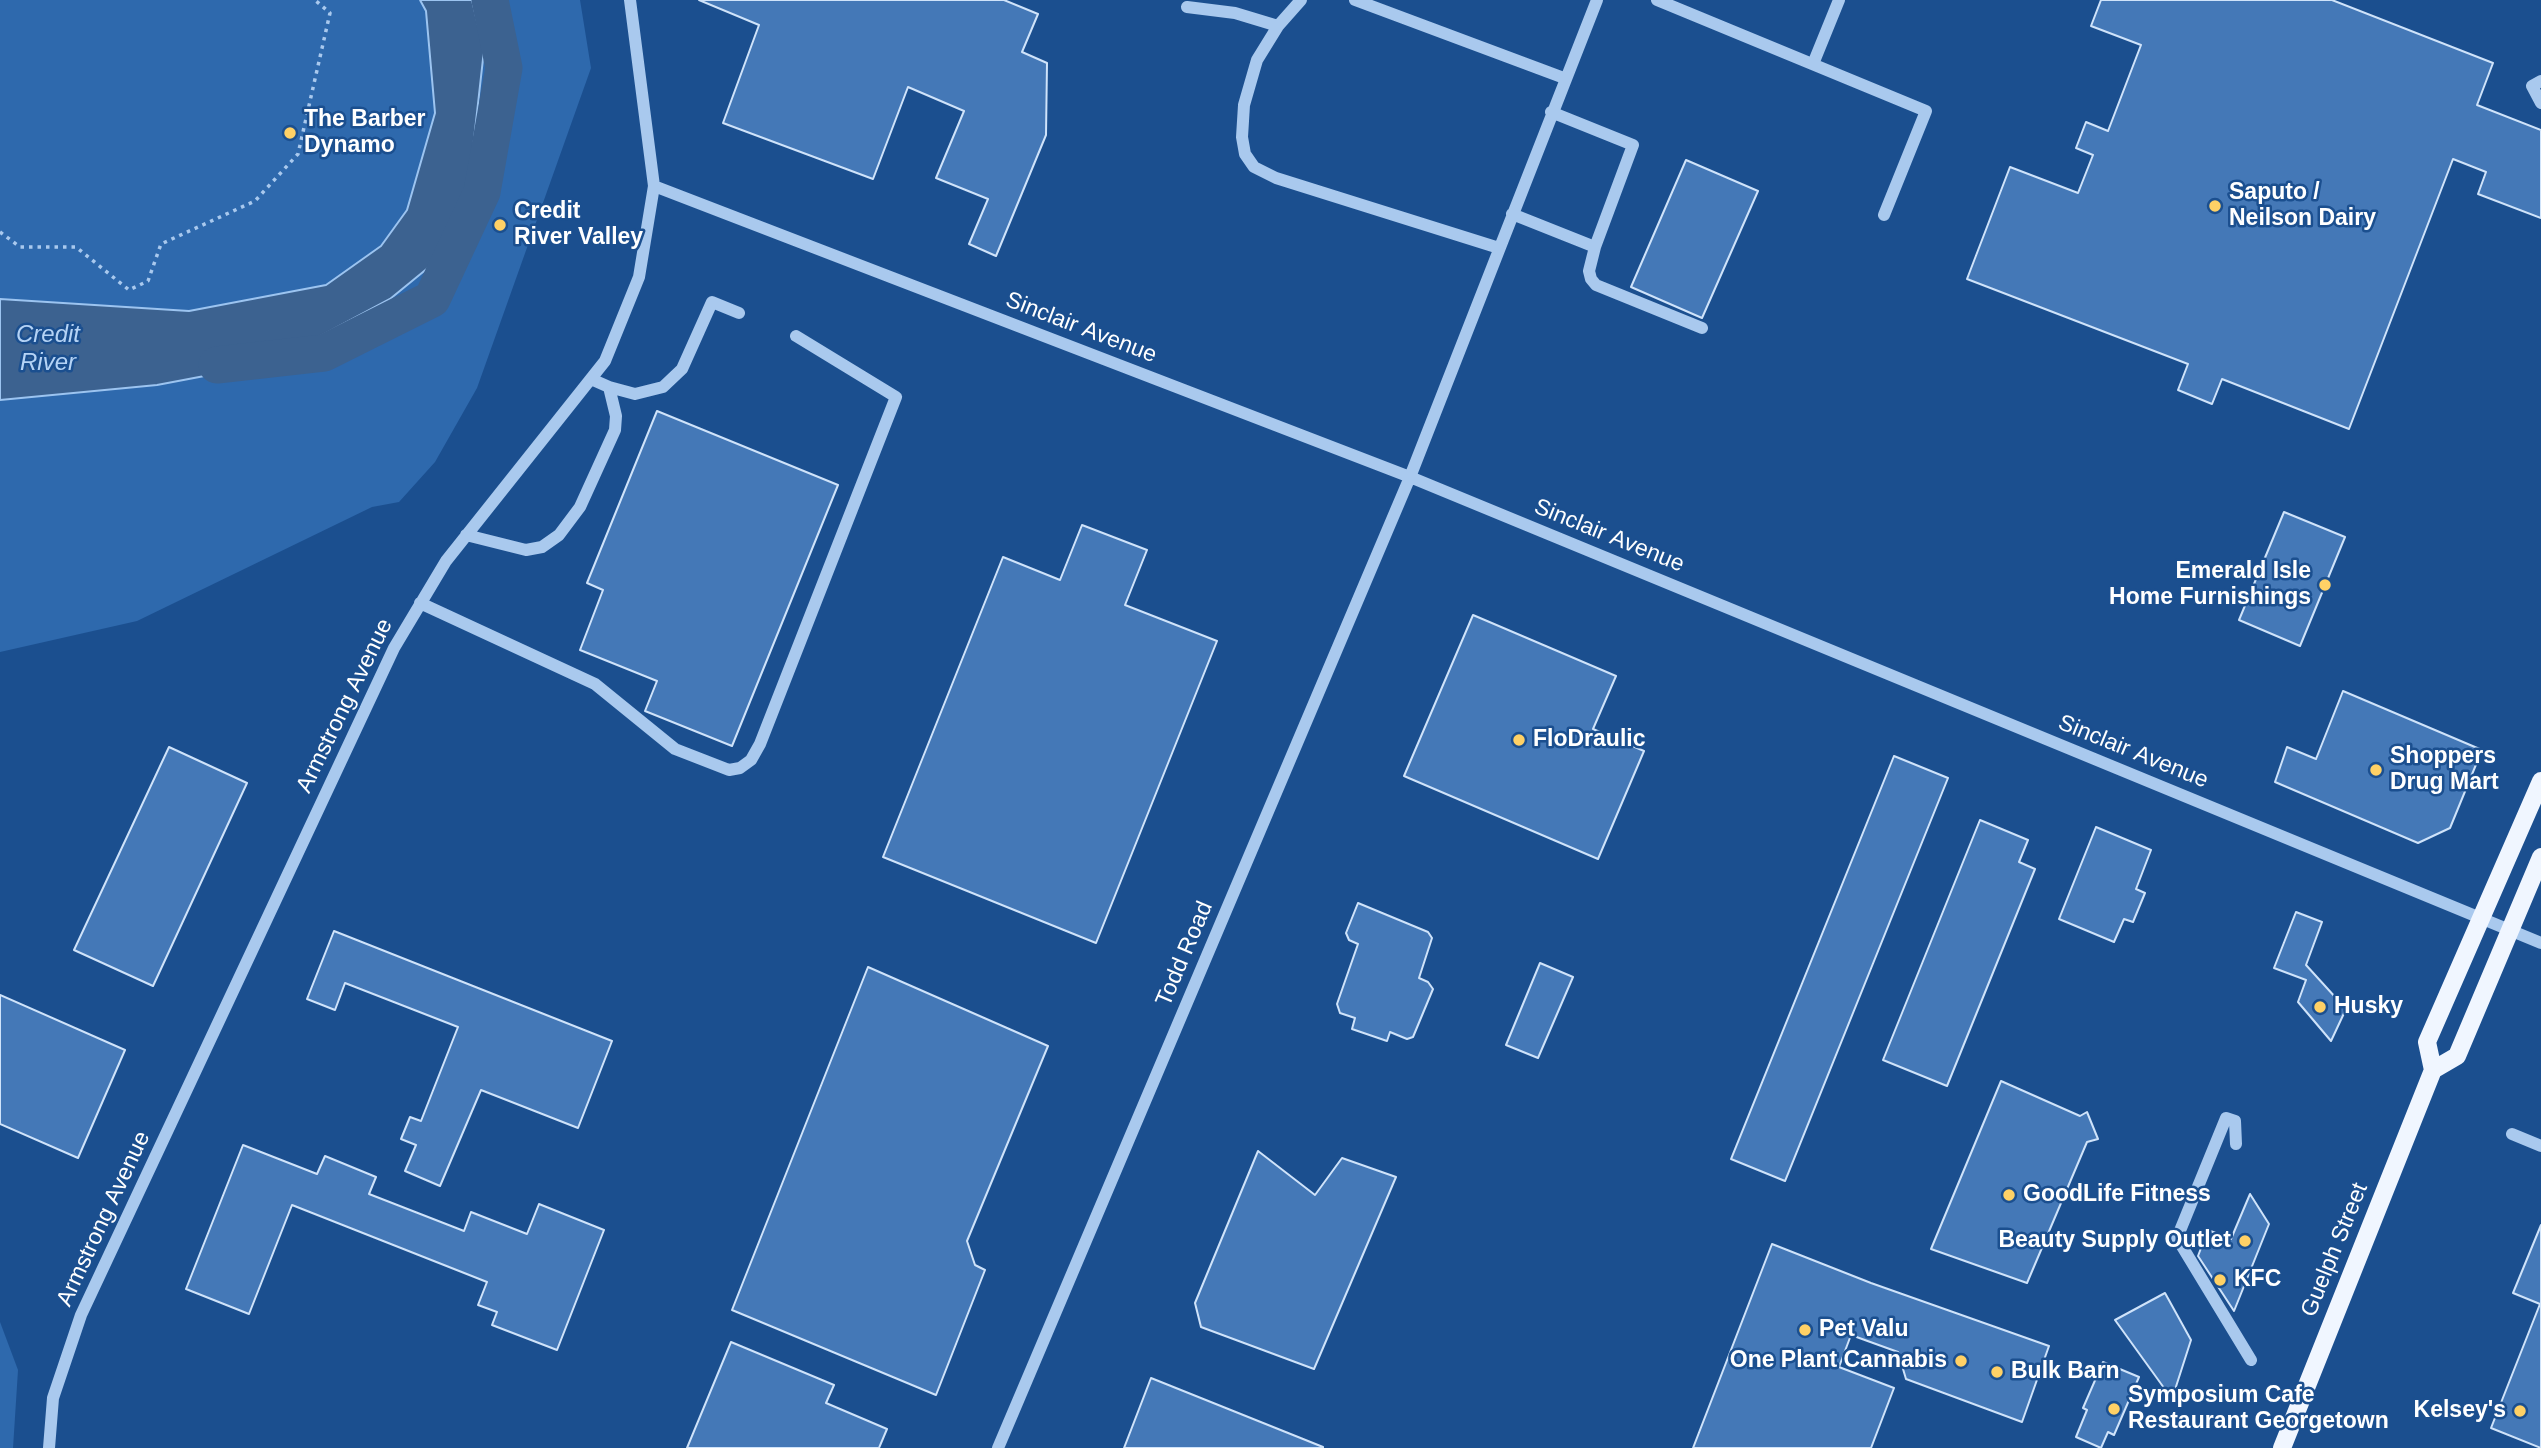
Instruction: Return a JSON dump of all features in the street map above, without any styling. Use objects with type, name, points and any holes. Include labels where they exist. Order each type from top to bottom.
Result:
[{"type":"main road","name":"Guelph Street","points":[[2282,1448],[2433,1070],[2427,1042],[2541,781]]},
{"type":"main road","points":[[2433,1070],[2457,1056],[2541,857]]},
{"type":"street","name":"Armstrong Avenue","points":[[49,1448],[53,1398],[81,1315],[394,648],[446,561],[605,361],[639,277],[654,186],[630,0]]},
{"type":"street","points":[[1301,0],[1278,26],[1257,60],[1244,105],[1242,137],[1245,154],[1254,167],[1276,178],[1499,248]]},
{"type":"street","name":"Todd Road","points":[[998,1448],[1410,477],[1564,78],[1597,0]]},
{"type":"street","points":[[1657,0],[1926,111],[1884,215]]},
{"type":"street","points":[[1813,64],[1839,0]]},
{"type":"street","points":[[1361,1],[1564,78]]},
{"type":"street","points":[[1187,7],[1235,13],[1278,26]]},
{"type":"street","points":[[2541,81],[2532,86],[2541,103]]},
{"type":"street","points":[[1551,112],[1633,145],[1595,247],[1589,271],[1591,279],[1597,285],[1702,328]]},
{"type":"street","name":"Sinclair Avenue","points":[[654,186],[1410,477],[2541,943]]},
{"type":"street","points":[[1512,214],[1595,247]]},
{"type":"street","points":[[592,379],[635,394],[663,387],[682,369],[712,302],[739,313]]},
{"type":"street","points":[[420,603],[595,684],[675,749],[729,770],[740,768],[751,760],[761,744],[896,397],[796,336]]},
{"type":"street","points":[[466,535],[526,550],[542,547],[559,536],[580,507],[615,430],[616,416],[609,387]]},
{"type":"street","points":[[2236,1144],[2235,1121],[2227,1118],[2177,1238],[2251,1360]]},
{"type":"street","points":[[2512,1134],[2541,1146]]},
{"type":"path","points":[[0,232],[20,247],[76,247],[129,290],[148,281],[160,244],[255,201],[298,154],[330,13],[315,0]]},
{"type":"shaded area","points":[[0,0],[420,0],[426,11],[435,113],[407,210],[381,246],[326,285],[189,311],[0,299]]},
{"type":"shaded area","points":[[472,0],[580,0],[591,68],[477,388],[435,462],[399,502],[372,507],[137,621],[0,652],[0,400],[252,367],[317,338],[390,299],[484,50]]},
{"type":"shaded area","points":[[0,1322],[18,1370],[13,1448],[0,1448]]},
{"type":"water","name":"Credit River","points":[[420,0],[472,0],[484,50],[467,202],[445,254],[390,299],[317,338],[252,367],[157,385],[0,400],[0,299],[189,311],[326,285],[381,246],[407,210],[435,113],[426,11]]},
{"type":"building","points":[[699,0],[1004,0],[1038,14],[1022,52],[1047,63],[1046,135],[996,256],[969,244],[988,199],[936,178],[964,111],[908,87],[873,179],[723,123],[759,25]]},
{"type":"building","name":"Saputo / Neilson Dairy","points":[[2101,0],[2332,0],[2493,63],[2477,105],[2541,130],[2541,218],[2478,194],[2486,172],[2453,159],[2349,429],[2222,379],[2212,404],[2178,390],[2188,364],[1967,279],[2010,167],[2078,193],[2093,155],[2076,148],[2086,122],[2108,131],[2141,45],[2091,26]]},
{"type":"building","points":[[1686,160],[1758,191],[1702,318],[1631,287]]},
{"type":"building","points":[[657,411],[838,485],[732,746],[645,711],[657,681],[580,650],[603,590],[587,583]]},
{"type":"building","points":[[2284,512],[2345,537],[2300,646],[2239,620]]},
{"type":"building","points":[[1082,525],[1147,550],[1125,605],[1217,641],[1096,943],[883,857],[1003,557],[1060,580]]},
{"type":"building","name":"FloDraulic","points":[[1473,615],[1616,676],[1593,729],[1644,751],[1598,859],[1404,776]]},
{"type":"building","name":"Shoppers Drug Mart","points":[[2343,691],[2482,750],[2450,828],[2418,843],[2275,782],[2287,747],[2316,759]]},
{"type":"building","points":[[169,747],[247,783],[153,986],[74,950]]},
{"type":"building","points":[[1894,756],[1948,778],[1785,1181],[1731,1159]]},
{"type":"building","points":[[1980,820],[2028,840],[2019,862],[2035,869],[1947,1086],[1883,1060]]},
{"type":"building","points":[[2096,827],[2151,850],[2136,889],[2145,893],[2133,922],[2124,919],[2114,942],[2059,919]]},
{"type":"building","points":[[1358,903],[1428,932],[1432,938],[1419,978],[1428,982],[1433,989],[1413,1037],[1407,1039],[1390,1032],[1387,1041],[1352,1029],[1355,1018],[1340,1013],[1337,1004],[1358,944],[1349,940],[1346,933]]},
{"type":"building","points":[[2296,912],[2322,922],[2306,965],[2346,1009],[2331,1041],[2298,1002],[2306,980],[2274,968]]},
{"type":"building","points":[[334,931],[612,1041],[578,1128],[481,1090],[440,1186],[405,1171],[416,1145],[401,1139],[410,1117],[421,1121],[458,1027],[345,983],[335,1010],[307,999]]},
{"type":"building","points":[[1540,963],[1573,977],[1538,1058],[1506,1045]]},
{"type":"building","points":[[868,967],[1048,1046],[967,1241],[975,1265],[985,1270],[936,1395],[732,1310]]},
{"type":"building","points":[[0,995],[125,1050],[78,1158],[0,1124]]},
{"type":"building","name":"GoodLife Fitness","points":[[2001,1081],[2080,1116],[2087,1112],[2098,1139],[2087,1142],[2027,1283],[1931,1249]]},
{"type":"building","points":[[243,1145],[317,1174],[325,1156],[376,1177],[369,1194],[464,1231],[471,1212],[527,1234],[539,1204],[604,1230],[557,1350],[492,1325],[497,1312],[478,1305],[487,1282],[292,1205],[249,1314],[186,1289]]},
{"type":"building","points":[[1258,1151],[1315,1195],[1342,1158],[1396,1177],[1314,1369],[1201,1327],[1195,1303]]},
{"type":"building","points":[[2250,1194],[2269,1224],[2234,1311],[2198,1256],[2208,1230],[2231,1239]]},
{"type":"building","points":[[2541,1225],[2541,1448],[2491,1428],[2540,1304],[2513,1293]]},
{"type":"building","points":[[1772,1244],[1871,1283],[2049,1346],[2022,1422],[1906,1379],[1898,1352],[1851,1335],[1839,1367],[1894,1388],[1871,1448],[1693,1448]]},
{"type":"building","points":[[2165,1293],[2191,1340],[2172,1399],[2115,1320]]},
{"type":"building","points":[[731,1342],[834,1385],[826,1403],[887,1429],[879,1448],[687,1448]]},
{"type":"building","points":[[2103,1362],[2139,1377],[2114,1435],[2108,1432],[2101,1448],[2076,1437],[2087,1410],[2083,1408]]},
{"type":"building","points":[[1151,1378],[1323,1447],[1323,1448],[1124,1448]]},
{"type":"waterway","name":"Credit River","points":[[217,365],[324,353],[432,299],[482,192],[504,68],[490,0]]},
{"type":"place","name":"The Barber Dynamo","points":[[290,133]]},
{"type":"place","name":"Saputo / Neilson Dairy","points":[[2215,206]]},
{"type":"place","name":"Credit River Valley","points":[[500,225]]},
{"type":"place","name":"Emerald Isle Home Furnishings","points":[[2325,585]]},
{"type":"place","name":"FloDraulic","points":[[1519,740]]},
{"type":"place","name":"Shoppers Drug Mart","points":[[2376,770]]},
{"type":"place","name":"Husky","points":[[2320,1007]]},
{"type":"place","name":"GoodLife Fitness","points":[[2009,1195]]},
{"type":"place","name":"Beauty Supply Outlet","points":[[2245,1241]]},
{"type":"place","name":"KFC","points":[[2220,1280]]},
{"type":"place","name":"Pet Valu","points":[[1805,1330]]},
{"type":"place","name":"One Plant Cannabis","points":[[1961,1361]]},
{"type":"place","name":"Bulk Barn","points":[[1997,1372]]},
{"type":"place","name":"Symposium Cafe Restaurant Georgetown","points":[[2114,1409]]},
{"type":"place","name":"Kelsey's","points":[[2520,1411]]}]
